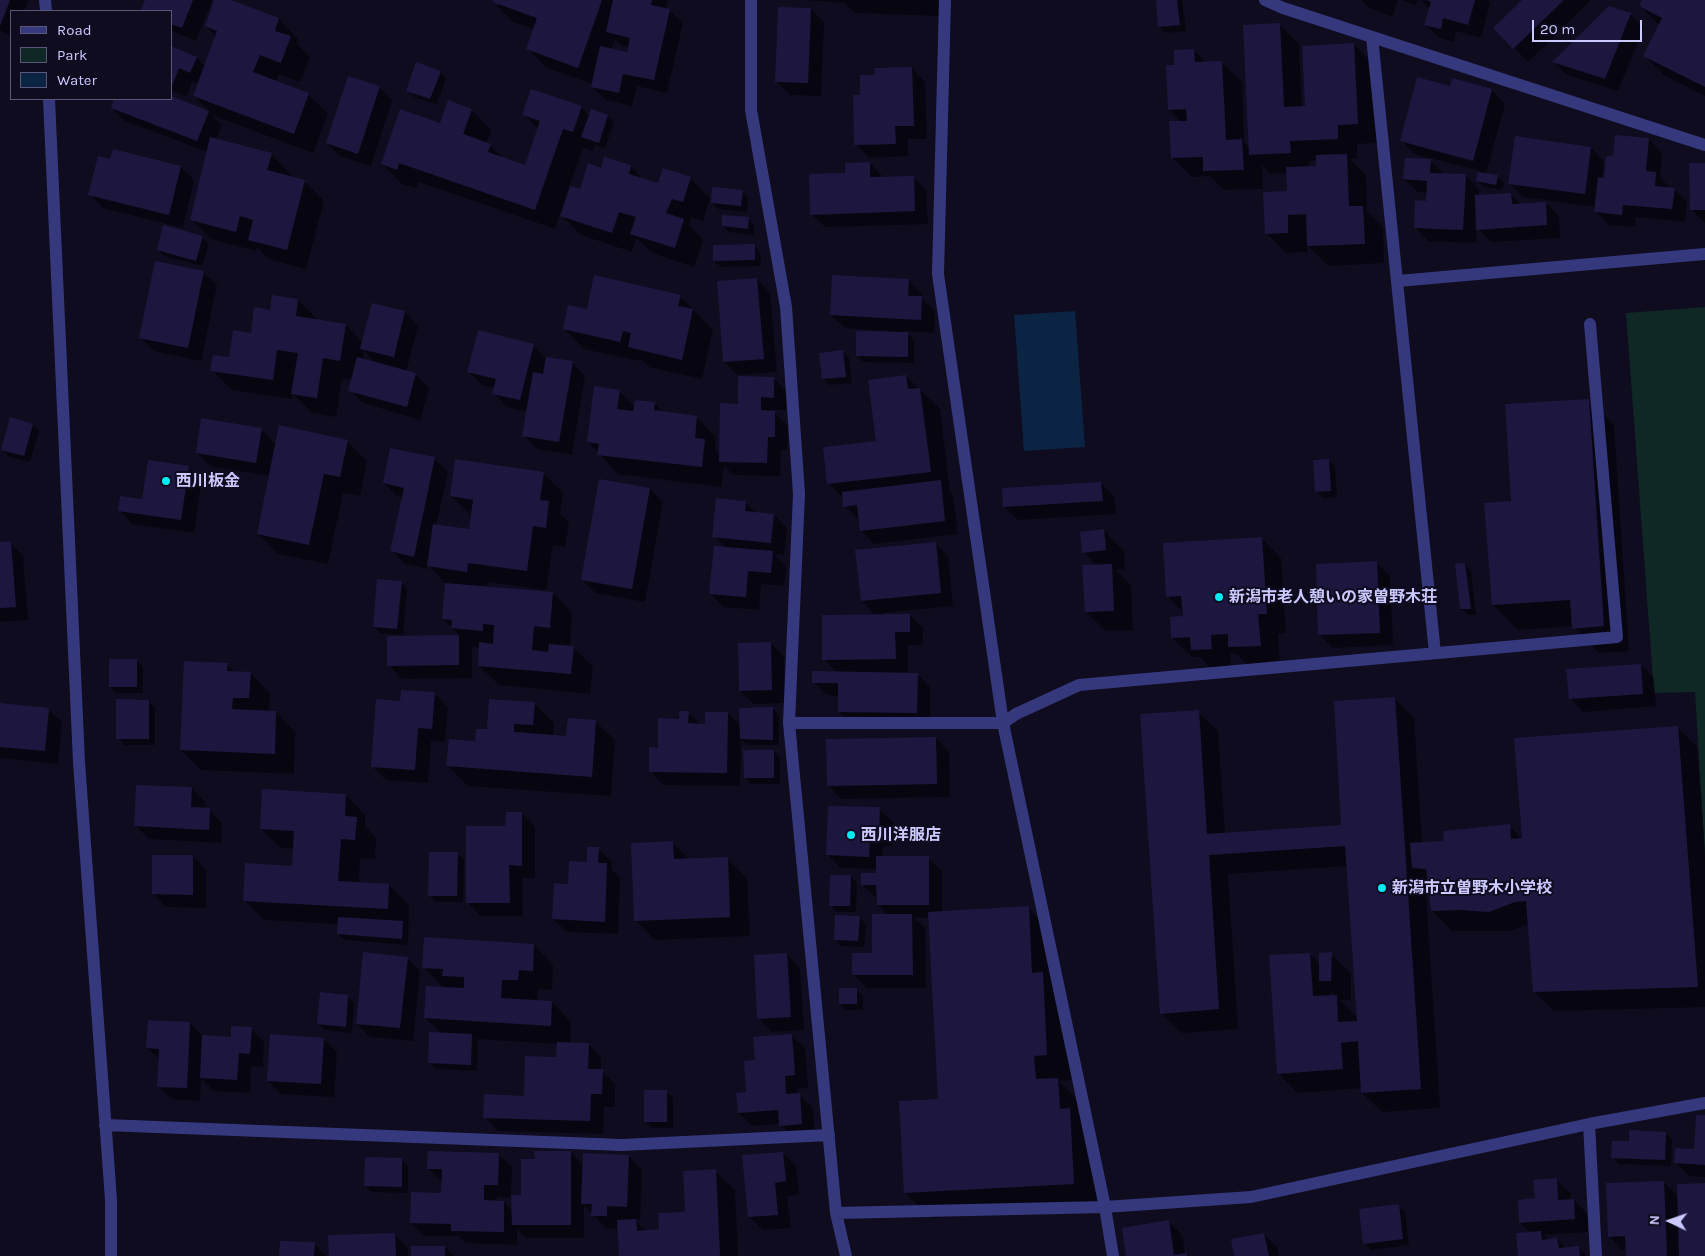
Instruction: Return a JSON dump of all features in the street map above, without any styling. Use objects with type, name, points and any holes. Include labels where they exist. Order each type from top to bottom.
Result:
[{"type":"street","points":[[751,0],[751,110],[786,307],[799,494],[789,723],[836,1213],[846,1256]]},
{"type":"street","points":[[945,0],[938,274],[1003,723],[1105,1207],[1113,1256]]},
{"type":"street","points":[[1265,0],[1284,8],[1705,145]]},
{"type":"street","points":[[1372,37],[1434,653]]},
{"type":"street","points":[[49,100],[79,762],[110,1200],[111,1256]]},
{"type":"street","points":[[1398,281],[1705,254]]},
{"type":"street","points":[[789,723],[1003,723],[1016,714],[1079,685],[1617,637],[1590,324]]},
{"type":"street","points":[[836,1213],[1105,1207],[1251,1198],[1589,1124],[1705,1102]]},
{"type":"street","points":[[1589,1124],[1596,1256]]},
{"type":"street","points":[[105,1125],[622,1145],[830,1136]]},
{"type":"green space","points":[[1705,307],[1705,858],[1695,692],[1654,693],[1626,313]]},
{"type":"water","points":[[1075,311],[1085,447],[1024,451],[1014,315]]},
{"type":"building","points":[[0,0],[10,0],[0,26]]},
{"type":"building","points":[[145,0],[193,0],[182,28],[172,24],[172,10],[140,10]]},
{"type":"building","points":[[214,0],[231,0],[279,18],[275,31],[291,36],[281,63],[260,55],[253,72],[309,93],[294,134],[193,96],[217,31],[205,26]]},
{"type":"building","points":[[493,0],[602,0],[578,68],[526,49],[537,18],[492,2]]},
{"type":"building","points":[[613,0],[652,0],[651,5],[670,9],[654,80],[623,74],[619,93],[591,87],[600,46],[627,52],[630,38],[606,32]]},
{"type":"building","points":[[1156,0],[1177,0],[1180,25],[1158,27]]},
{"type":"building","points":[[1427,0],[1475,0],[1468,25],[1443,18],[1441,29],[1424,25],[1431,2]]},
{"type":"building","points":[[1522,0],[1564,0],[1513,49],[1493,28]]},
{"type":"building","points":[[1642,0],[1705,0],[1705,87],[1643,56],[1662,18],[1639,6]]},
{"type":"building","points":[[1609,6],[1631,13],[1605,79],[1552,62]]},
{"type":"building","points":[[778,7],[811,8],[808,83],[775,82]]},
{"type":"building","points":[[1280,23],[1284,107],[1305,106],[1302,46],[1354,43],[1358,124],[1338,125],[1338,139],[1290,141],[1291,153],[1249,155],[1243,25]]},
{"type":"building","points":[[172,46],[197,57],[190,73],[179,68],[173,84]]},
{"type":"building","points":[[1194,49],[1195,62],[1222,61],[1226,140],[1242,139],[1244,170],[1203,171],[1203,157],[1171,158],[1169,121],[1187,121],[1186,109],[1168,110],[1166,65],[1174,65],[1174,50]]},
{"type":"building","points":[[416,62],[441,71],[430,99],[406,91]]},
{"type":"building","points":[[912,67],[914,126],[895,126],[896,144],[854,145],[853,95],[860,95],[860,75],[875,75],[874,68]]},
{"type":"building","points":[[348,76],[380,86],[358,154],[326,143]]},
{"type":"building","points":[[1417,77],[1450,86],[1452,78],[1492,89],[1473,161],[1400,141]]},
{"type":"building","points":[[531,89],[582,106],[573,132],[563,129],[535,210],[399,163],[397,170],[381,164],[400,109],[440,123],[448,100],[472,109],[463,134],[491,144],[488,152],[525,165],[540,121],[522,115]]},
{"type":"building","points":[[172,96],[209,111],[197,141],[111,108],[114,100],[172,100]]},
{"type":"building","points":[[591,109],[608,115],[599,143],[581,137]]},
{"type":"building","points":[[1615,135],[1649,138],[1646,171],[1656,172],[1655,186],[1675,188],[1672,209],[1623,205],[1622,215],[1594,212],[1598,177],[1604,178],[1606,156],[1613,156]]},
{"type":"building","points":[[1515,136],[1591,147],[1585,194],[1508,184]]},
{"type":"building","points":[[210,137],[272,153],[267,170],[305,180],[287,250],[248,240],[253,220],[240,216],[236,232],[190,220]]},
{"type":"building","points":[[113,149],[181,166],[169,215],[88,195],[98,156],[110,159]]},
{"type":"building","points":[[1347,154],[1349,206],[1363,206],[1365,244],[1307,246],[1306,214],[1288,215],[1288,233],[1265,234],[1263,192],[1287,191],[1286,167],[1316,166],[1316,155]]},
{"type":"building","points":[[604,157],[631,165],[629,174],[658,183],[663,168],[691,177],[683,202],[672,199],[666,213],[684,219],[675,248],[630,234],[636,217],[619,212],[612,233],[560,216],[570,186],[580,189],[588,163],[601,168]]},
{"type":"building","points":[[1405,158],[1431,159],[1430,173],[1466,174],[1463,230],[1414,228],[1415,200],[1426,201],[1427,181],[1403,179]]},
{"type":"building","points":[[870,162],[870,177],[914,176],[915,211],[810,215],[809,174],[845,173],[845,163]]},
{"type":"building","points":[[1689,163],[1705,163],[1705,210],[1690,210]]},
{"type":"building","points":[[1478,172],[1498,175],[1496,185],[1476,181]]},
{"type":"building","points":[[712,187],[743,190],[741,206],[711,203]]},
{"type":"building","points":[[1511,193],[1512,204],[1546,202],[1547,225],[1476,230],[1475,195]]},
{"type":"building","points":[[722,215],[749,217],[748,229],[722,226]]},
{"type":"building","points":[[163,225],[203,236],[196,261],[157,250]]},
{"type":"building","points":[[755,244],[755,260],[713,261],[713,245]]},
{"type":"building","points":[[155,261],[204,271],[188,348],[139,338]]},
{"type":"building","points":[[594,275],[681,295],[678,306],[693,309],[682,360],[628,347],[631,333],[623,331],[620,342],[563,329],[568,305],[587,309]]},
{"type":"building","points":[[832,275],[909,279],[908,296],[922,296],[921,320],[830,315]]},
{"type":"building","points":[[757,278],[764,359],[723,362],[717,281]]},
{"type":"building","points":[[272,295],[298,299],[296,316],[346,324],[340,361],[323,358],[317,398],[291,394],[298,353],[277,350],[273,380],[210,371],[213,355],[229,357],[233,330],[251,333],[254,307],[270,310]]},
{"type":"building","points":[[372,303],[405,311],[394,357],[360,349]]},
{"type":"building","points":[[478,330],[534,344],[520,400],[492,394],[496,379],[467,372]]},
{"type":"building","points":[[856,331],[908,332],[908,357],[856,356]]},
{"type":"building","points":[[843,350],[846,377],[822,379],[819,353]]},
{"type":"building","points":[[357,357],[416,373],[407,407],[348,391]]},
{"type":"building","points":[[546,357],[573,361],[559,442],[522,436],[533,372],[543,374]]},
{"type":"building","points":[[906,375],[908,389],[920,388],[931,472],[827,484],[823,447],[876,441],[868,380]]},
{"type":"building","points":[[738,376],[774,377],[774,398],[761,397],[761,410],[775,411],[775,437],[768,437],[767,463],[719,462],[720,403],[738,404]]},
{"type":"building","points":[[594,386],[620,390],[617,409],[633,411],[635,400],[655,402],[654,410],[697,416],[695,438],[705,439],[702,467],[597,455],[599,444],[587,442]]},
{"type":"building","points":[[1589,399],[1604,626],[1572,629],[1570,600],[1492,605],[1484,503],[1511,501],[1505,404]]},
{"type":"building","points":[[10,417],[33,424],[24,456],[1,450]]},
{"type":"building","points":[[201,418],[262,428],[256,463],[196,453]]},
{"type":"building","points":[[279,425],[348,440],[340,477],[324,474],[309,545],[257,534]]},
{"type":"building","points":[[390,448],[435,457],[414,557],[390,551],[404,488],[383,483]]},
{"type":"building","points":[[455,459],[544,472],[540,500],[549,501],[546,528],[533,526],[527,571],[468,563],[467,572],[427,566],[433,524],[469,529],[473,500],[450,496]]},
{"type":"building","points":[[1329,459],[1331,491],[1315,492],[1313,460]]},
{"type":"building","name":"西川板金","points":[[148,460],[189,466],[181,520],[118,511],[120,496],[142,499]]},
{"type":"building","points":[[599,479],[650,488],[632,589],[581,580]]},
{"type":"building","points":[[941,480],[945,521],[860,531],[857,505],[843,507],[842,492]]},
{"type":"building","points":[[1101,482],[1103,501],[1003,507],[1002,488]]},
{"type":"building","points":[[716,498],[746,501],[745,511],[774,514],[771,543],[712,537]]},
{"type":"building","points":[[1104,529],[1106,550],[1082,553],[1080,532]]},
{"type":"building","points":[[1262,537],[1267,614],[1258,614],[1261,646],[1228,647],[1228,634],[1211,635],[1212,649],[1191,650],[1190,637],[1171,638],[1170,617],[1183,616],[1181,596],[1166,597],[1163,543]]},
{"type":"building","points":[[11,541],[16,607],[0,608],[0,542]]},
{"type":"building","points":[[936,542],[941,593],[861,601],[855,550]]},
{"type":"building","points":[[714,546],[773,551],[771,573],[748,571],[746,597],[709,594]]},
{"type":"building","points":[[1377,561],[1380,633],[1318,635],[1316,564]]},
{"type":"building","points":[[1465,563],[1471,609],[1460,609],[1455,564]]},
{"type":"building","points":[[1112,564],[1114,611],[1085,612],[1082,565]]},
{"type":"building","points":[[377,579],[402,581],[397,629],[373,627]]},
{"type":"building","points":[[445,583],[553,592],[550,628],[534,626],[532,650],[548,652],[549,644],[574,646],[571,674],[478,666],[479,642],[493,644],[494,625],[483,624],[483,631],[451,628],[452,620],[442,619]]},
{"type":"building","points":[[910,614],[910,632],[895,632],[896,659],[822,660],[822,615]]},
{"type":"building","points":[[459,635],[459,665],[387,666],[387,636]]},
{"type":"building","points":[[771,642],[772,690],[739,691],[738,643]]},
{"type":"building","points":[[109,659],[137,659],[137,687],[109,687]]},
{"type":"building","points":[[184,661],[228,663],[227,671],[251,672],[249,698],[233,698],[232,709],[276,711],[275,754],[180,750]]},
{"type":"building","points":[[1641,664],[1643,694],[1569,699],[1566,669]]},
{"type":"building","points":[[812,671],[918,673],[917,713],[838,712],[838,683],[812,683]]},
{"type":"building","points":[[401,690],[435,692],[432,729],[418,728],[415,770],[371,767],[376,699],[400,701]]},
{"type":"building","points":[[1395,697],[1421,1089],[1361,1093],[1358,1041],[1341,1043],[1343,1069],[1277,1074],[1269,955],[1310,953],[1313,996],[1337,995],[1338,1022],[1357,1021],[1345,846],[1209,855],[1219,1009],[1160,1014],[1140,714],[1199,710],[1207,834],[1341,825],[1334,701]]},
{"type":"building","points":[[116,699],[149,700],[149,739],[116,739]]},
{"type":"building","points":[[489,699],[535,702],[533,725],[514,724],[514,732],[566,736],[568,718],[596,720],[592,777],[446,766],[449,739],[475,741],[476,729],[487,729]]},
{"type":"building","points":[[0,703],[49,708],[45,751],[0,747]]},
{"type":"building","points":[[773,707],[773,740],[740,739],[739,708]]},
{"type":"building","points":[[679,711],[689,711],[688,723],[705,724],[705,712],[728,712],[727,773],[649,772],[649,747],[658,748],[658,718],[679,719]]},
{"type":"building","points":[[1678,726],[1698,987],[1533,992],[1526,901],[1515,902],[1489,912],[1431,911],[1426,869],[1412,868],[1410,843],[1443,841],[1444,831],[1510,824],[1511,839],[1522,838],[1514,738]]},
{"type":"building","points":[[936,737],[937,784],[827,786],[826,739]]},
{"type":"building","points":[[743,750],[774,750],[774,778],[744,778]]},
{"type":"building","points":[[136,785],[192,787],[191,807],[210,808],[209,830],[134,826]]},
{"type":"building","points":[[262,789],[346,794],[345,816],[357,817],[355,840],[341,839],[338,881],[389,884],[388,909],[243,901],[245,863],[292,866],[294,831],[260,829]]},
{"type":"building","points":[[828,806],[880,807],[879,834],[870,833],[869,857],[826,855]]},
{"type":"building","points":[[506,812],[522,812],[522,866],[509,865],[510,903],[466,903],[466,826],[505,826]]},
{"type":"building","points":[[673,841],[674,859],[728,857],[730,917],[634,921],[631,843]]},
{"type":"building","points":[[587,847],[599,847],[598,863],[607,863],[605,922],[552,919],[554,883],[568,884],[569,861],[587,862]]},
{"type":"building","points":[[429,852],[458,852],[457,896],[428,896]]},
{"type":"building","points":[[152,855],[193,855],[193,895],[152,894]]},
{"type":"building","points":[[876,856],[929,856],[929,905],[877,905],[876,885],[861,885],[861,873],[876,873]]},
{"type":"building","points":[[830,875],[851,875],[850,906],[829,906]]},
{"type":"building","points":[[1029,906],[1032,973],[1043,972],[1047,1055],[1034,1056],[1036,1079],[1058,1078],[1060,1109],[1070,1108],[1074,1184],[904,1193],[899,1101],[938,1099],[928,912]]},
{"type":"building","points":[[872,914],[912,914],[913,975],[852,975],[852,953],[872,953]]},
{"type":"building","points":[[835,915],[860,916],[858,941],[834,940]]},
{"type":"building","points":[[338,917],[403,921],[402,939],[337,934]]},
{"type":"building","points":[[424,937],[534,944],[533,971],[519,970],[518,980],[502,980],[501,998],[552,1001],[551,1026],[424,1018],[426,986],[464,988],[464,977],[442,976],[443,969],[422,968]]},
{"type":"building","points":[[363,952],[408,957],[400,1028],[356,1024]]},
{"type":"building","points":[[1332,952],[1331,981],[1319,981],[1319,953]]},
{"type":"building","points":[[787,953],[791,1017],[757,1019],[754,955]]},
{"type":"building","points":[[839,988],[857,988],[857,1004],[839,1004]]},
{"type":"building","points":[[320,992],[348,995],[346,1027],[317,1024]]},
{"type":"building","points":[[148,1020],[190,1022],[187,1088],[157,1087],[159,1049],[146,1048]]},
{"type":"building","points":[[231,1026],[252,1027],[250,1054],[239,1053],[237,1080],[200,1078],[202,1035],[231,1037]]},
{"type":"building","points":[[429,1032],[472,1034],[471,1065],[428,1063]]},
{"type":"building","points":[[270,1034],[324,1038],[321,1084],[267,1081]]},
{"type":"building","points":[[792,1034],[795,1075],[785,1076],[786,1094],[800,1093],[802,1124],[779,1126],[778,1110],[738,1113],[736,1093],[746,1092],[744,1061],[755,1060],[753,1037]]},
{"type":"building","points":[[557,1042],[589,1043],[588,1069],[603,1069],[602,1094],[591,1094],[590,1121],[483,1118],[484,1094],[524,1096],[525,1056],[556,1057]]},
{"type":"building","points":[[644,1090],[667,1090],[667,1122],[644,1122]]},
{"type":"building","points":[[1696,1115],[1705,1115],[1705,1165],[1674,1163],[1675,1148],[1694,1149]]},
{"type":"building","points":[[1629,1130],[1666,1132],[1665,1160],[1611,1158],[1612,1141],[1629,1141]]},
{"type":"building","points":[[428,1151],[499,1153],[498,1185],[484,1185],[484,1200],[504,1201],[504,1232],[451,1231],[451,1224],[410,1223],[411,1192],[441,1193],[442,1169],[427,1169]]},
{"type":"building","points":[[534,1151],[571,1151],[571,1225],[512,1225],[511,1195],[521,1195],[521,1159],[535,1159]]},
{"type":"building","points":[[783,1152],[786,1181],[775,1183],[778,1215],[748,1217],[742,1155]]},
{"type":"building","points":[[583,1153],[629,1155],[627,1207],[607,1206],[607,1216],[591,1216],[592,1204],[581,1204]]},
{"type":"building","points":[[365,1157],[402,1158],[402,1187],[364,1186]]},
{"type":"building","points":[[716,1169],[720,1256],[619,1256],[617,1220],[636,1219],[637,1231],[659,1229],[658,1213],[685,1212],[683,1171]]},
{"type":"building","points":[[1557,1178],[1558,1200],[1574,1199],[1575,1219],[1519,1223],[1518,1200],[1535,1198],[1533,1180]]},
{"type":"building","points":[[1664,1181],[1667,1256],[1626,1256],[1625,1236],[1608,1237],[1606,1183]]},
{"type":"building","points":[[1705,1183],[1705,1256],[1679,1256],[1677,1184]]},
{"type":"building","points":[[1399,1204],[1403,1239],[1363,1244],[1359,1209]]},
{"type":"building","points":[[1169,1220],[1174,1255],[1187,1253],[1187,1256],[1126,1256],[1122,1228]]},
{"type":"building","points":[[1541,1231],[1542,1240],[1557,1238],[1559,1248],[1579,1246],[1580,1256],[1518,1256],[1516,1233]]},
{"type":"building","points":[[395,1233],[396,1256],[329,1256],[328,1235]]},
{"type":"building","points":[[1264,1233],[1269,1256],[1234,1256],[1231,1239]]},
{"type":"building","points":[[280,1241],[315,1242],[314,1256],[279,1256]]},
{"type":"building","points":[[411,1246],[445,1246],[445,1256],[411,1256]]},
{"type":"place","name":"西川板金","points":[[166,481]]},
{"type":"place","name":"新潟市老人憩いの家曽野木荘","points":[[1219,597]]},
{"type":"place","name":"西川洋服店","points":[[851,835]]},
{"type":"place","name":"新潟市立曽野木小学校","points":[[1382,888]]}]
